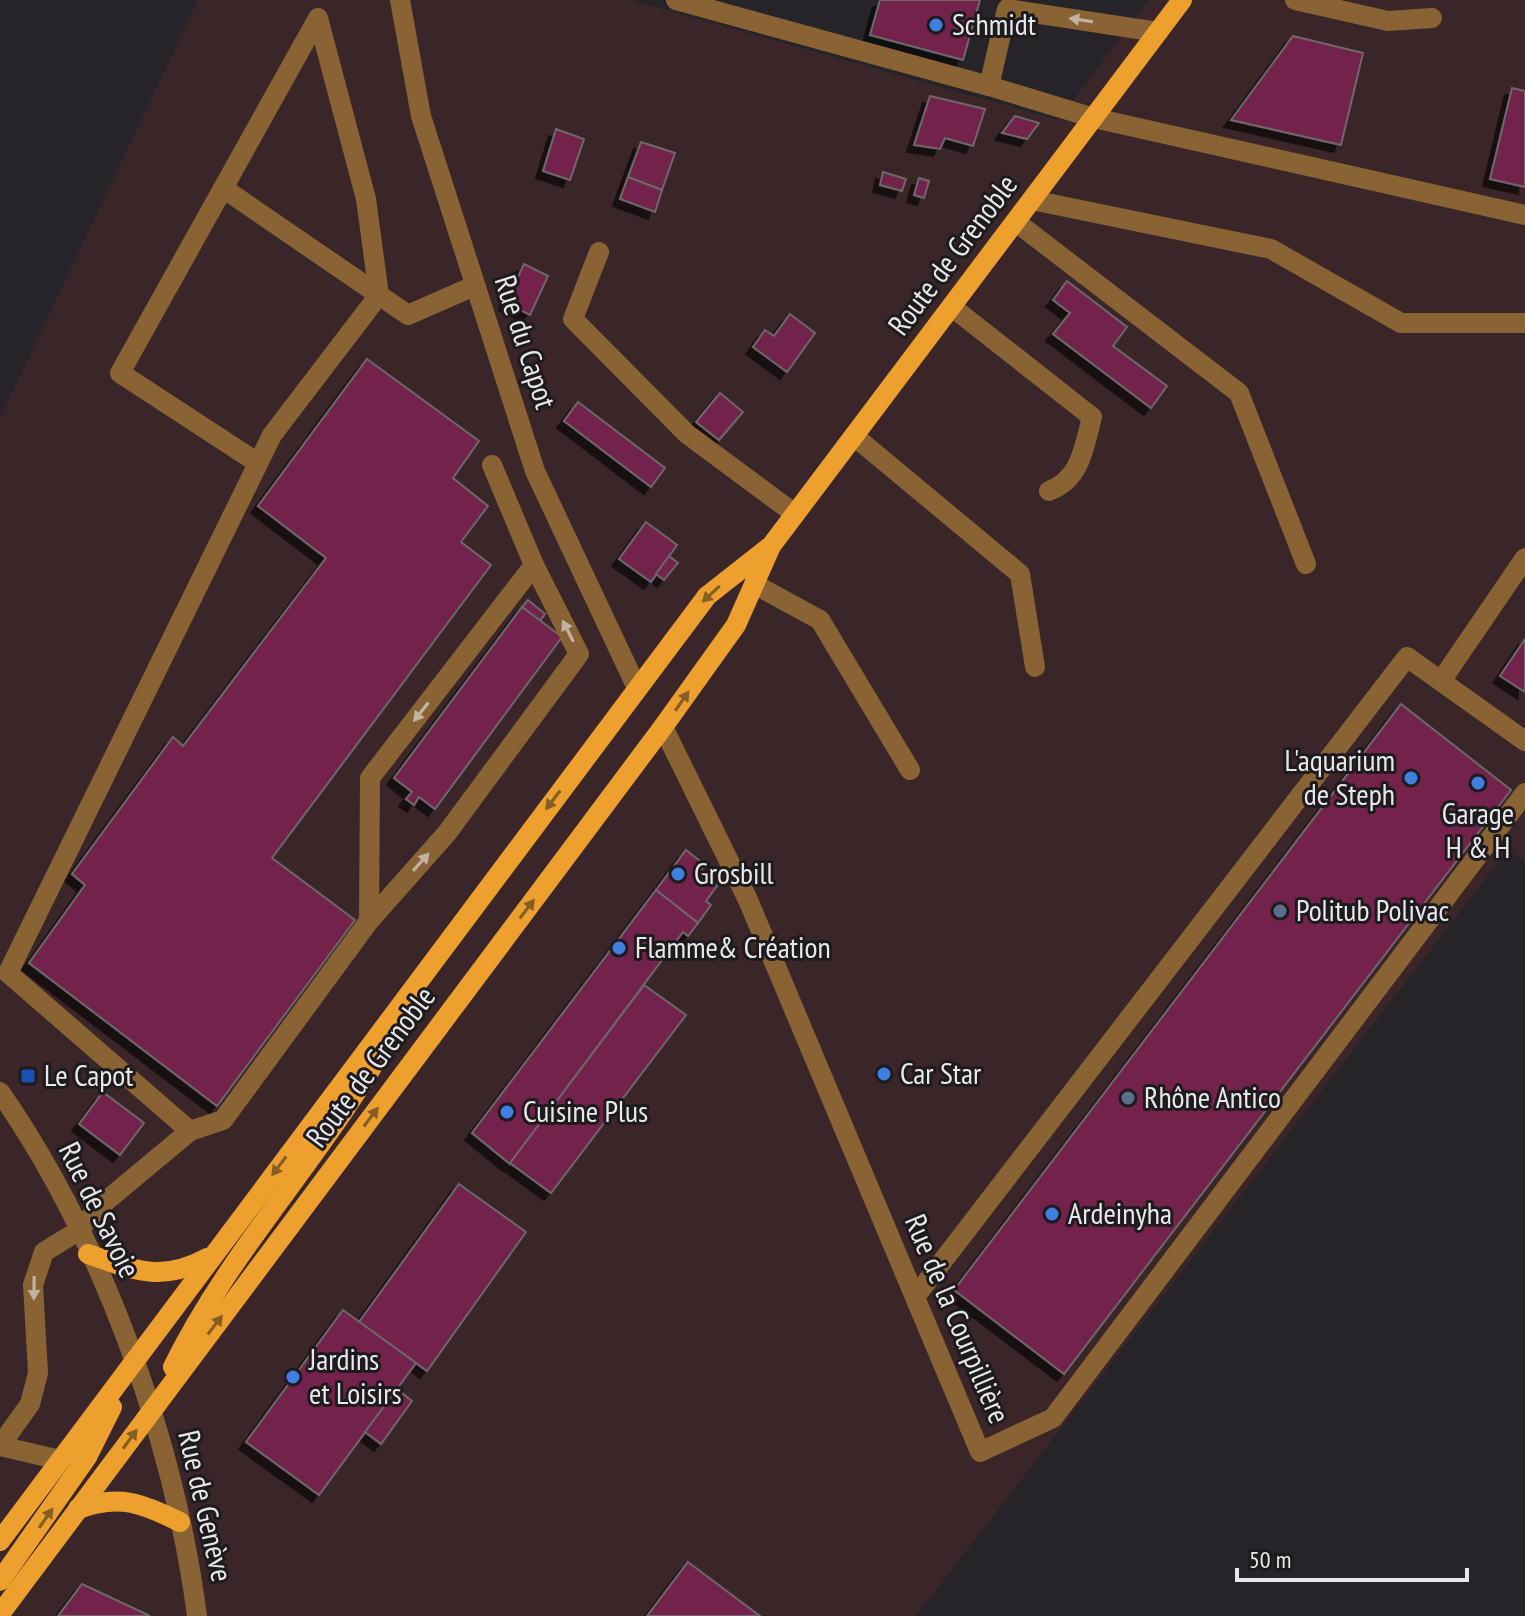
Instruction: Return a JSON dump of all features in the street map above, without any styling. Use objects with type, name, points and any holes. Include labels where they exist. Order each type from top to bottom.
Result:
[{"type":"main road","name":"Route de Grenoble","points":[[0,1614],[663,727],[736,625],[771,546],[1182,0]]},
{"type":"main road","name":"Route de Grenoble","points":[[0,1541],[707,596],[771,546]]},
{"type":"main road","points":[[152,1410],[198,1314],[363,1087],[425,971]]},
{"type":"main road","points":[[88,1254],[151,1274],[187,1269],[214,1254]]},
{"type":"main road","points":[[0,1581],[87,1457],[135,1360]]},
{"type":"main road","points":[[78,1509],[105,1500],[145,1504],[180,1522]]},
{"type":"street","name":"Rue du Capot","points":[[400,0],[421,116],[535,471],[637,688]]},
{"type":"street","points":[[676,0],[1094,118],[1525,215]]},
{"type":"street","points":[[1295,0],[1388,21],[1432,18]]},
{"type":"street","points":[[989,86],[1007,9],[1158,32]]},
{"type":"street","points":[[190,1131],[4,983],[272,435],[379,295],[366,199],[318,18],[120,373],[258,463]]},
{"type":"street","points":[[223,188],[408,315],[474,286]]},
{"type":"street","points":[[1032,200],[1271,249],[1401,323],[1525,323]]},
{"type":"street","points":[[1016,222],[1239,393],[1306,564]]},
{"type":"street","points":[[599,252],[573,319],[687,434],[795,514]]},
{"type":"street","points":[[952,307],[1092,417],[1080,463],[1063,486],[1049,491]]},
{"type":"street","points":[[854,436],[1020,574],[1035,667]]},
{"type":"street","points":[[60,1460],[0,1446],[30,1404],[38,1373],[35,1270],[44,1252],[78,1231],[100,1206],[190,1131],[223,1120],[369,921],[447,833],[579,654],[534,565],[492,465]]},
{"type":"street","points":[[1441,681],[1525,558]]},
{"type":"street","points":[[369,921],[370,778],[534,565]]},
{"type":"street","points":[[754,584],[820,620],[910,770]]},
{"type":"street","points":[[915,1297],[1407,657],[1525,741]]},
{"type":"street","name":"Rue de la Courpillière","points":[[663,727],[748,900],[980,1452],[1053,1418],[1525,793]]},
{"type":"street","name":"Rue de Savoie","points":[[0,1092],[49,1172],[78,1231],[135,1360],[152,1410]]},
{"type":"street","name":"Rue de Genève","points":[[152,1410],[180,1522],[197,1616]]},
{"type":"shaded area","points":[[198,0],[631,0],[1058,120],[1149,0],[1525,0],[1525,860],[1507,851],[916,1616],[0,1616],[0,418]]},
{"type":"building","points":[[880,0],[980,0],[963,60],[870,35]]},
{"type":"building","points":[[1293,36],[1363,53],[1341,145],[1231,120]]},
{"type":"building","points":[[1512,88],[1525,91],[1525,187],[1490,179]]},
{"type":"building","points":[[930,96],[985,109],[973,146],[945,138],[940,149],[914,145]]},
{"type":"building","points":[[1015,116],[1039,123],[1027,139],[1002,133]]},
{"type":"building","points":[[556,129],[584,139],[570,180],[543,171]]},
{"type":"building","points":[[641,142],[675,153],[662,190],[628,177]]},
{"type":"building","points":[[883,172],[906,179],[902,191],[880,185]]},
{"type":"building","points":[[628,177],[662,190],[655,212],[620,199]]},
{"type":"building","points":[[919,178],[929,181],[924,198],[914,195]]},
{"type":"building","points":[[524,264],[548,276],[530,315],[506,303]]},
{"type":"building","points":[[1067,281],[1127,327],[1113,346],[1167,386],[1151,408],[1053,334],[1070,313],[1053,300]]},
{"type":"building","points":[[790,314],[815,333],[787,372],[753,347],[765,330],[774,336]]},
{"type":"building","points":[[367,359],[479,441],[453,478],[488,506],[461,542],[491,565],[272,858],[355,920],[217,1106],[29,963],[85,885],[72,874],[173,737],[183,746],[326,558],[258,506]]},
{"type":"building","points":[[720,393],[743,412],[719,440],[696,422]]},
{"type":"building","points":[[578,402],[665,468],[651,487],[564,421]]},
{"type":"building","points":[[646,522],[677,545],[651,582],[619,559]]},
{"type":"building","points":[[669,556],[678,563],[664,580],[656,574]]},
{"type":"building","points":[[528,600],[545,614],[540,621],[522,607]]},
{"type":"building","points":[[522,607],[562,637],[435,809],[419,797],[414,805],[406,799],[412,792],[394,778]]},
{"type":"building","points":[[1525,639],[1525,692],[1500,676]]},
{"type":"building","points":[[1401,704],[1511,790],[1064,1374],[954,1290]]},
{"type":"building","points":[[686,850],[705,865],[699,873],[717,886],[706,901],[711,905],[698,923],[656,890]]},
{"type":"building","points":[[656,890],[698,923],[688,936],[683,932],[510,1164],[472,1133]]},
{"type":"building","points":[[644,985],[686,1015],[551,1193],[510,1163]]},
{"type":"building","points":[[103,1092],[144,1123],[120,1155],[79,1124]]},
{"type":"building","points":[[459,1184],[526,1232],[427,1371],[359,1322]]},
{"type":"building","points":[[343,1310],[416,1363],[319,1495],[246,1442]]},
{"type":"building","points":[[397,1389],[412,1401],[381,1444],[365,1432]]},
{"type":"building","points":[[688,1562],[760,1616],[647,1616]]},
{"type":"building","points":[[82,1584],[150,1616],[58,1616]]},
{"type":"place","name":"Schmidt","points":[[936,25]]},
{"type":"place","name":"L'aquarium de Steph","points":[[1411,778]]},
{"type":"place","name":"Garage H & H","points":[[1478,783]]},
{"type":"place","name":"Grosbill","points":[[678,874]]},
{"type":"place","name":"Politub Polivac","points":[[1280,911]]},
{"type":"place","name":"Flamme& Création","points":[[619,948]]},
{"type":"place","name":"Car Star","points":[[884,1074]]},
{"type":"place","name":"Le Capot","points":[[28,1076]]},
{"type":"place","name":"Rhône Antico","points":[[1128,1098]]},
{"type":"place","name":"Cuisine Plus","points":[[507,1112]]},
{"type":"place","name":"Ardeinyha","points":[[1052,1214]]},
{"type":"place","name":"Jardins et Loisirs","points":[[293,1377]]}]
